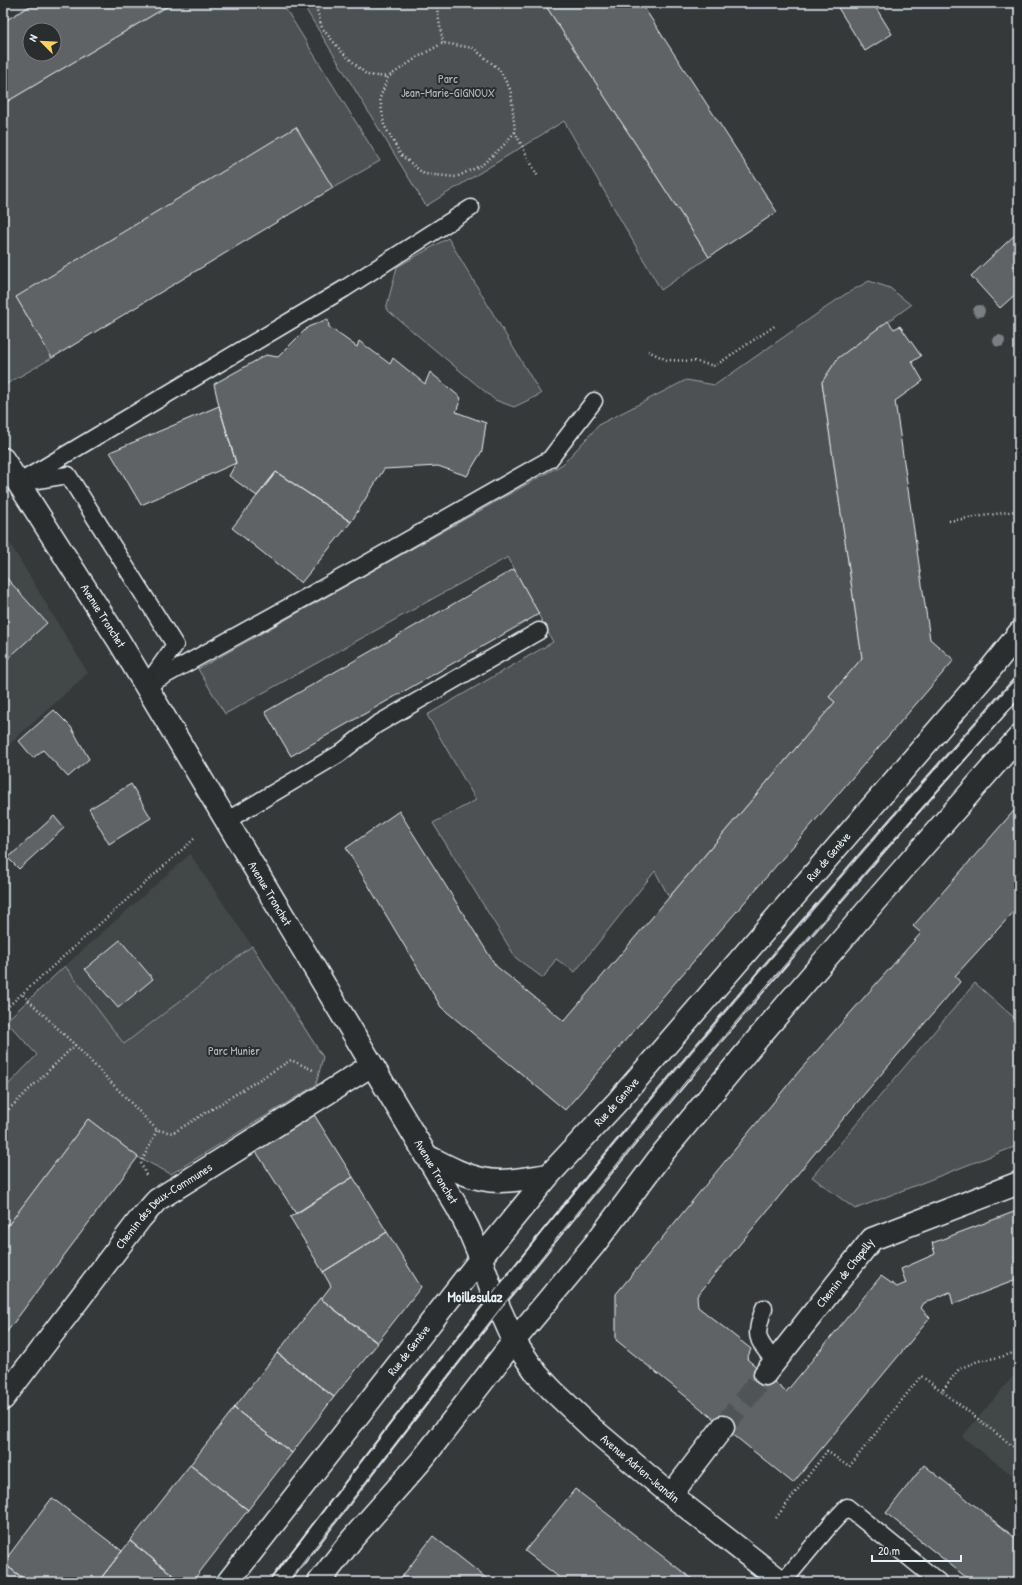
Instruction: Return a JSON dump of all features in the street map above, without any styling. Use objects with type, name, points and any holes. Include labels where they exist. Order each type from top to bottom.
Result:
[{"type":"main road","name":"Avenue Tronchet","points":[[9,475],[119,641],[425,1154],[468,1228],[496,1302],[514,1341]]},
{"type":"main road","name":"Rue de Genève","points":[[228,1582],[481,1259],[549,1175],[618,1101],[983,678],[1019,633]]},
{"type":"main road","points":[[319,1582],[353,1538],[421,1461],[514,1341],[594,1245],[662,1154],[764,1031],[876,900],[1019,737]]},
{"type":"main road","name":"Chemin des Deux-Communes","points":[[3,1399],[140,1219],[157,1200],[372,1065]]},
{"type":"main road","points":[[425,1154],[464,1174],[483,1180],[517,1180],[549,1175]]},
{"type":"main road","name":"Chemin de Chapelly","points":[[770,1368],[872,1239],[1019,1183]]},
{"type":"main road","name":"Avenue Adrien-Jeandin","points":[[514,1341],[537,1374],[594,1430],[671,1495],[782,1582]]},
{"type":"main road","points":[[671,1495],[723,1427]]},
{"type":"lane","points":[[9,475],[344,289],[471,208]]},
{"type":"lane","points":[[146,686],[356,570],[550,459],[594,401]]},
{"type":"lane","points":[[9,475],[68,475],[175,645],[146,686]]},
{"type":"lane","points":[[226,821],[339,754],[376,725],[539,631]]},
{"type":"lane","points":[[279,1582],[496,1302],[764,977],[1019,686]]},
{"type":"lane","points":[[764,1308],[758,1326],[759,1341],[770,1368]]},
{"type":"lane","points":[[782,1582],[826,1530],[847,1508],[939,1582]]},
{"type":"path","points":[[315,3],[322,28],[342,52],[367,75],[388,77]]},
{"type":"path","points":[[436,3],[443,43]]},
{"type":"path","points":[[515,132],[502,148],[482,165],[456,177],[424,174],[401,155],[384,126],[380,98],[388,77],[418,57],[443,43],[473,48],[499,69],[511,91],[515,132],[538,177]]},
{"type":"path","points":[[648,351],[667,360],[693,361],[715,366],[776,325]]},
{"type":"path","points":[[949,521],[1015,511],[1019,503]]},
{"type":"path","points":[[3,1011],[23,995],[194,839]]},
{"type":"path","points":[[23,995],[75,1045],[157,1130],[173,1133],[291,1060],[342,1084]]},
{"type":"path","points":[[3,1115],[75,1045]]},
{"type":"path","points":[[157,1130],[141,1163],[157,1200]]},
{"type":"path","points":[[942,1391],[959,1369],[978,1361],[1001,1357],[1019,1351]]},
{"type":"path","points":[[776,1518],[827,1451],[849,1467],[921,1376],[1019,1451]]},
{"type":"shaded area","points":[[3,532],[88,673],[3,750]]},
{"type":"shaded area","points":[[190,854],[252,946],[124,1044],[65,966]]},
{"type":"shaded area","points":[[1019,1369],[1019,1480],[962,1437]]},
{"type":"green space","points":[[173,3],[282,3],[380,161],[333,188],[16,297],[52,358],[3,386],[3,104]]},
{"type":"green space","name":"Parc Jean-Marie-GIGNOUX","points":[[302,3],[544,3],[709,257],[661,290],[564,121],[426,206]]},
{"type":"green space","points":[[448,238],[541,394],[514,407],[495,400],[386,309],[397,267]]},
{"type":"green space","points":[[869,281],[890,288],[911,305],[838,358],[822,382],[862,658],[829,697],[835,702],[669,897],[655,871],[575,972],[556,959],[543,978],[516,958],[433,823],[476,800],[427,715],[553,642],[508,557],[225,714],[198,669],[563,464],[600,424],[686,380],[715,385],[844,295]]},
{"type":"green space","name":"Parc Munier","points":[[252,946],[323,1057],[316,1085],[171,1174],[138,1157],[88,1119],[3,1232],[3,1090],[37,1055],[6,1021],[65,966],[124,1044]]},
{"type":"green space","points":[[975,983],[1019,1022],[1019,1145],[855,1209],[812,1177]]},
{"type":"building","points":[[35,3],[173,3],[3,104],[3,22]]},
{"type":"building","points":[[544,3],[641,3],[777,212],[709,257]]},
{"type":"building","points":[[835,3],[873,3],[892,34],[865,51]]},
{"type":"building","points":[[296,127],[333,188],[52,358],[16,297]]},
{"type":"building","points":[[1019,231],[1019,291],[1000,308],[971,276]]},
{"type":"building","points":[[328,319],[329,327],[357,347],[359,341],[390,364],[393,358],[425,384],[430,372],[461,398],[456,412],[486,423],[482,451],[467,476],[438,466],[384,469],[351,522],[276,472],[257,496],[229,476],[236,463],[214,384],[266,355],[278,357],[308,327]]},
{"type":"building","points":[[888,321],[894,329],[900,326],[921,356],[912,362],[923,381],[895,401],[930,639],[954,660],[565,1110],[441,1007],[346,848],[399,811],[496,966],[564,1021],[835,702],[829,697],[862,658],[822,382],[838,358]]},
{"type":"building","points":[[219,406],[236,463],[141,505],[110,452]]},
{"type":"building","points":[[276,472],[351,522],[301,583],[232,528]]},
{"type":"building","points":[[514,569],[539,614],[291,756],[265,712]]},
{"type":"building","points":[[3,574],[47,623],[3,663]]},
{"type":"building","points":[[54,710],[71,727],[89,759],[68,777],[43,750],[33,758],[19,741]]},
{"type":"building","points":[[131,784],[151,818],[109,844],[89,809]]},
{"type":"building","points":[[1019,805],[1019,906],[955,976],[960,982],[843,1119],[697,1296],[698,1307],[751,1349],[747,1359],[786,1392],[881,1276],[897,1287],[906,1283],[901,1269],[935,1254],[932,1243],[1019,1210],[1019,1279],[953,1304],[950,1292],[924,1303],[921,1308],[930,1318],[793,1483],[616,1340],[616,1294],[800,1070],[921,933],[913,926]]},
{"type":"building","points":[[54,816],[64,828],[19,869],[8,858]]},
{"type":"building","points":[[120,940],[153,979],[118,1008],[85,969]]},
{"type":"building","points":[[313,1113],[353,1177],[296,1214],[255,1150]]},
{"type":"building","points":[[88,1119],[138,1157],[3,1337],[3,1232]]},
{"type":"building","points":[[353,1177],[387,1232],[323,1272],[290,1217]]},
{"type":"building","points":[[387,1232],[421,1287],[377,1343],[321,1299],[331,1286],[323,1272]]},
{"type":"building","points":[[320,1298],[378,1343],[334,1397],[277,1353]]},
{"type":"building","points":[[277,1353],[334,1397],[292,1453],[234,1408]]},
{"type":"building","points":[[234,1408],[292,1453],[248,1510],[190,1465]]},
{"type":"building","points":[[190,1465],[248,1510],[192,1582],[182,1582],[130,1541]]},
{"type":"building","points":[[924,1465],[1019,1541],[1019,1582],[972,1582],[886,1513]]},
{"type":"building","points":[[575,1489],[696,1582],[565,1582],[525,1551]]},
{"type":"building","points":[[52,1498],[122,1551],[98,1582],[28,1582],[3,1563]]},
{"type":"building","points":[[433,1536],[490,1581],[398,1582]]},
{"type":"building","points":[[130,1541],[182,1582],[98,1582]]},
{"type":"building","points":[[3,1563],[28,1582],[3,1582]]},
{"type":"tunnel","points":[[723,1427],[765,1374]]},
{"type":"tram line","points":[[269,1582],[404,1406],[600,1161],[837,881],[1019,675]]},
{"type":"tram line","points":[[288,1582],[500,1309],[626,1153],[820,924],[1019,699]]},
{"type":"district","name":"Moillesulaz","points":[[475,1297]]}]
